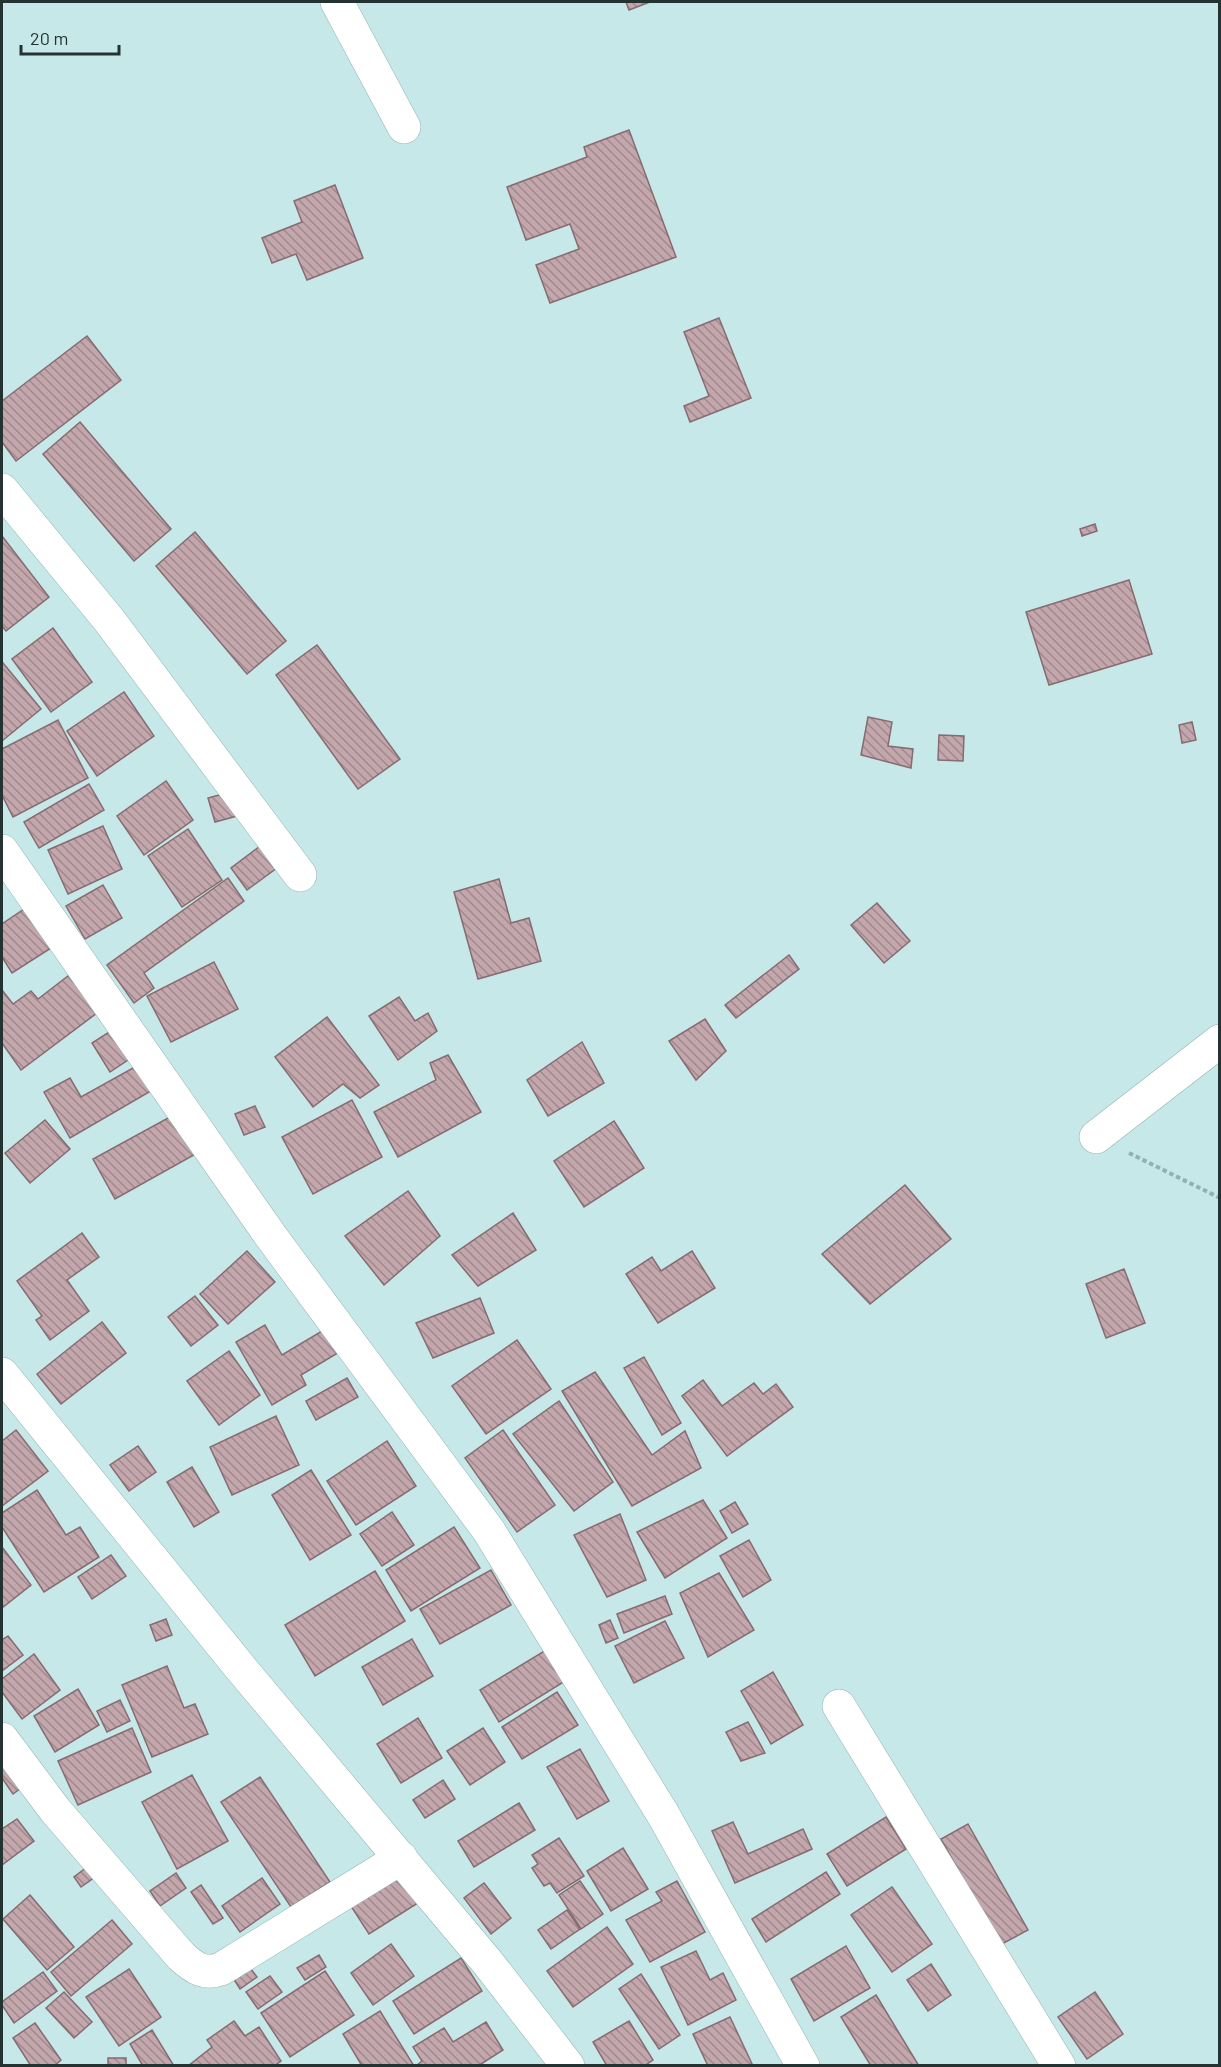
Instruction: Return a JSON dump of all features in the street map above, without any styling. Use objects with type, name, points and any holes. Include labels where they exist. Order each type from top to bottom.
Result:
[{"type":"street","points":[[337,2],[404,126]]},
{"type":"street","points":[[2,490],[109,620],[300,875]]},
{"type":"street","points":[[2,851],[270,1235],[489,1531],[664,1816],[803,2066]]},
{"type":"street","points":[[1096,1137],[1220,1041]]},
{"type":"street","points":[[2,1374],[238,1666],[488,1963],[568,2066]]},
{"type":"street","points":[[839,1706],[1059,2066]]},
{"type":"street","points":[[2,1739],[55,1810],[190,1965],[200,1971],[211,1972],[221,1969],[400,1858]]},
{"type":"path","points":[[1096,1137],[1220,1198]]},
{"type":"building","points":[[626,2],[650,2],[629,10]]},
{"type":"building","points":[[629,130],[676,257],[550,303],[536,265],[579,249],[570,224],[526,240],[507,187],[587,157],[584,147]]},
{"type":"building","points":[[335,185],[363,258],[307,280],[296,254],[272,263],[262,238],[302,222],[294,201]]},
{"type":"building","points":[[719,318],[751,398],[690,422],[684,406],[709,396],[684,332]]},
{"type":"building","points":[[87,336],[121,380],[16,461],[2,442],[2,401]]},
{"type":"building","points":[[80,422],[171,529],[134,561],[43,454]]},
{"type":"building","points":[[1095,524],[1097,531],[1082,536],[1080,529]]},
{"type":"building","points":[[195,532],[286,641],[247,674],[156,566]]},
{"type":"building","points":[[2,536],[49,597],[6,631],[2,626]]},
{"type":"building","points":[[1129,580],[1152,654],[1049,685],[1026,612]]},
{"type":"building","points":[[53,628],[92,682],[51,712],[12,659]]},
{"type":"building","points":[[317,645],[400,759],[358,789],[276,675]]},
{"type":"building","points":[[2,664],[41,709],[2,741]]},
{"type":"building","points":[[124,692],[154,736],[97,776],[67,731]]},
{"type":"building","points":[[868,717],[892,722],[888,746],[913,749],[911,768],[861,755]]},
{"type":"building","points":[[58,720],[88,778],[13,817],[2,795],[2,749]]},
{"type":"building","points":[[1192,722],[1196,740],[1182,743],[1179,725]]},
{"type":"building","points":[[939,735],[964,736],[963,761],[938,760]]},
{"type":"building","points":[[166,781],[193,820],[144,855],[117,816]]},
{"type":"building","points":[[89,784],[104,810],[39,848],[24,822]]},
{"type":"building","points":[[234,791],[241,815],[215,822],[208,798]]},
{"type":"building","points":[[103,826],[122,869],[68,894],[48,850]]},
{"type":"building","points":[[188,829],[222,880],[182,907],[148,856]]},
{"type":"building","points":[[268,840],[285,862],[247,890],[231,868]]},
{"type":"building","points":[[228,878],[244,901],[144,973],[154,988],[134,1003],[107,965]]},
{"type":"building","points":[[499,879],[511,923],[529,918],[541,961],[478,979],[454,892]]},
{"type":"building","points":[[103,885],[122,918],[85,939],[66,906]]},
{"type":"building","points":[[36,901],[62,941],[12,973],[2,957],[2,924]]},
{"type":"building","points":[[877,903],[910,941],[884,963],[851,925]]},
{"type":"building","points":[[789,955],[799,969],[736,1018],[725,1005]]},
{"type":"building","points":[[214,962],[238,1009],[171,1042],[147,996]]},
{"type":"building","points":[[77,969],[105,1007],[21,1070],[2,1043],[2,990],[13,1004],[31,991],[38,999]]},
{"type":"building","points":[[399,997],[415,1021],[428,1013],[437,1031],[398,1060],[369,1016]]},
{"type":"building","points":[[327,1017],[379,1085],[360,1098],[343,1084],[313,1107],[275,1057]]},
{"type":"building","points":[[705,1019],[726,1051],[696,1080],[669,1041]]},
{"type":"building","points":[[117,1027],[134,1056],[110,1072],[92,1043]]},
{"type":"building","points":[[582,1042],[604,1083],[548,1116],[527,1080]]},
{"type":"building","points":[[448,1055],[481,1112],[398,1157],[374,1112],[436,1080],[430,1063]]},
{"type":"building","points":[[142,1063],[156,1088],[70,1138],[44,1092],[70,1078],[81,1097]]},
{"type":"building","points":[[352,1100],[382,1157],[313,1194],[282,1137]]},
{"type":"building","points":[[255,1106],[265,1127],[244,1135],[235,1114]]},
{"type":"building","points":[[179,1112],[201,1151],[115,1199],[93,1159]]},
{"type":"building","points":[[45,1120],[70,1149],[30,1183],[5,1153]]},
{"type":"building","points":[[614,1121],[644,1168],[584,1207],[554,1161]]},
{"type":"building","points":[[905,1185],[951,1239],[870,1304],[822,1254]]},
{"type":"building","points":[[408,1191],[440,1236],[384,1285],[345,1236]]},
{"type":"building","points":[[513,1213],[536,1250],[478,1286],[452,1255]]},
{"type":"building","points":[[82,1233],[99,1257],[67,1280],[89,1311],[50,1340],[36,1320],[42,1316],[17,1281]]},
{"type":"building","points":[[247,1251],[275,1282],[228,1324],[200,1294]]},
{"type":"building","points":[[692,1251],[715,1288],[658,1323],[626,1274],[652,1257],[661,1271]]},
{"type":"building","points":[[1124,1269],[1145,1323],[1106,1338],[1086,1284]]},
{"type":"building","points":[[195,1296],[218,1325],[191,1346],[168,1317]]},
{"type":"building","points":[[480,1298],[494,1333],[433,1358],[416,1323]]},
{"type":"building","points":[[102,1322],[126,1353],[61,1404],[37,1374]]},
{"type":"building","points":[[265,1325],[282,1355],[327,1328],[341,1351],[301,1375],[306,1385],[272,1405],[236,1342]]},
{"type":"building","points":[[517,1340],[551,1389],[486,1434],[452,1386]]},
{"type":"building","points":[[229,1351],[260,1395],[219,1425],[187,1381]]},
{"type":"building","points":[[644,1357],[681,1423],[662,1435],[624,1368]]},
{"type":"building","points":[[595,1372],[652,1455],[685,1431],[701,1468],[632,1506],[562,1391]]},
{"type":"building","points":[[347,1378],[358,1397],[316,1420],[306,1401]]},
{"type":"building","points":[[703,1380],[722,1406],[754,1383],[763,1394],[776,1384],[793,1407],[727,1456],[682,1396]]},
{"type":"building","points":[[559,1401],[613,1482],[574,1511],[513,1434]]},
{"type":"building","points":[[276,1416],[299,1465],[232,1495],[210,1447]]},
{"type":"building","points":[[16,1430],[48,1471],[2,1506],[2,1441]]},
{"type":"building","points":[[503,1430],[555,1505],[517,1532],[465,1458]]},
{"type":"building","points":[[387,1441],[416,1486],[356,1525],[327,1481]]},
{"type":"building","points":[[138,1446],[156,1472],[129,1491],[110,1465]]},
{"type":"building","points":[[192,1467],[219,1512],[194,1527],[167,1482]]},
{"type":"building","points":[[311,1470],[351,1535],[310,1560],[272,1495]]},
{"type":"building","points":[[37,1490],[66,1535],[80,1527],[99,1557],[44,1592],[2,1527],[2,1513]]},
{"type":"building","points":[[703,1500],[727,1538],[665,1578],[637,1532]]},
{"type":"building","points":[[735,1502],[748,1524],[732,1533],[720,1511]]},
{"type":"building","points":[[392,1512],[414,1545],[382,1566],[360,1534]]},
{"type":"building","points":[[620,1514],[646,1580],[607,1597],[574,1535]]},
{"type":"building","points":[[454,1527],[480,1568],[411,1611],[386,1570]]},
{"type":"building","points":[[749,1540],[771,1580],[743,1597],[720,1556]]},
{"type":"building","points":[[2,1547],[31,1585],[2,1608]]},
{"type":"building","points":[[111,1555],[126,1576],[92,1599],[78,1577]]},
{"type":"building","points":[[491,1570],[511,1605],[440,1644],[420,1609]]},
{"type":"building","points":[[375,1571],[405,1621],[315,1676],[285,1625]]},
{"type":"building","points":[[719,1573],[754,1630],[708,1657],[680,1593]]},
{"type":"building","points":[[665,1596],[672,1614],[624,1633],[617,1614]]},
{"type":"building","points":[[166,1619],[172,1635],[156,1641],[150,1625]]},
{"type":"building","points":[[610,1620],[618,1638],[606,1643],[599,1625]]},
{"type":"building","points":[[665,1621],[684,1658],[634,1683],[615,1646]]},
{"type":"building","points":[[8,1636],[23,1655],[2,1671],[2,1640]]},
{"type":"building","points":[[412,1639],[433,1676],[383,1705],[362,1667]]},
{"type":"building","points":[[551,1647],[570,1678],[499,1722],[480,1690]]},
{"type":"building","points":[[34,1654],[60,1690],[22,1719],[2,1692],[2,1679]]},
{"type":"building","points":[[167,1666],[184,1708],[195,1704],[208,1734],[152,1757],[122,1685]]},
{"type":"building","points":[[773,1672],[803,1725],[771,1744],[741,1691]]},
{"type":"building","points":[[78,1689],[99,1725],[55,1752],[34,1716]]},
{"type":"building","points":[[557,1692],[578,1725],[522,1759],[502,1727]]},
{"type":"building","points":[[120,1700],[130,1721],[107,1732],[97,1711]]},
{"type":"building","points":[[418,1718],[442,1758],[401,1783],[377,1744]]},
{"type":"building","points":[[748,1722],[765,1753],[741,1761],[726,1732]]},
{"type":"building","points":[[132,1728],[151,1772],[78,1805],[58,1761]]},
{"type":"building","points":[[483,1728],[505,1762],[470,1785],[447,1751]]},
{"type":"building","points":[[580,1749],[609,1801],[577,1819],[547,1767]]},
{"type":"building","points":[[2,1762],[28,1783],[13,1794],[2,1778]]},
{"type":"building","points":[[192,1775],[228,1841],[177,1869],[142,1802]]},
{"type":"building","points":[[260,1777],[330,1882],[291,1907],[221,1802]]},
{"type":"building","points":[[443,1780],[455,1799],[425,1818],[413,1800]]},
{"type":"building","points":[[519,1803],[535,1830],[474,1867],[458,1841]]},
{"type":"building","points":[[886,1817],[906,1849],[847,1886],[827,1854]]},
{"type":"building","points":[[17,1819],[34,1841],[2,1865],[2,1829]]},
{"type":"building","points":[[733,1822],[748,1854],[803,1829],[812,1849],[735,1883],[712,1831]]},
{"type":"building","points":[[968,1824],[1028,1930],[1000,1945],[941,1839]]},
{"type":"building","points":[[559,1838],[584,1876],[557,1893],[550,1883],[544,1886],[532,1868],[538,1864],[532,1855]]},
{"type":"building","points":[[623,1848],[648,1889],[611,1911],[587,1871]]},
{"type":"building","points":[[87,1867],[95,1877],[81,1887],[74,1877]]},
{"type":"building","points":[[401,1869],[421,1901],[369,1934],[349,1903]]},
{"type":"building","points":[[826,1872],[840,1894],[766,1942],[752,1919]]},
{"type":"building","points":[[176,1873],[186,1888],[160,1906],[150,1891]]},
{"type":"building","points":[[262,1878],[280,1904],[240,1932],[222,1906]]},
{"type":"building","points":[[580,1881],[603,1914],[581,1929],[559,1895]]},
{"type":"building","points":[[677,1881],[705,1932],[650,1962],[626,1920],[662,1901],[656,1892]]},
{"type":"building","points":[[484,1883],[511,1918],[491,1934],[464,1898]]},
{"type":"building","points":[[201,1885],[223,1918],[213,1924],[191,1892]]},
{"type":"building","points":[[892,1887],[932,1944],[892,1972],[851,1915]]},
{"type":"building","points":[[30,1895],[74,1947],[47,1970],[3,1919]]},
{"type":"building","points":[[567,1910],[580,1929],[551,1949],[538,1930]]},
{"type":"building","points":[[112,1920],[132,1944],[71,1996],[51,1972]]},
{"type":"building","points":[[607,1927],[633,1964],[573,2007],[547,1971]]},
{"type":"building","points":[[391,1944],[414,1976],[373,2005],[351,1973]]},
{"type":"building","points":[[846,1946],[870,1988],[814,2021],[791,1979]]},
{"type":"building","points":[[696,1951],[710,1980],[723,1973],[736,2000],[688,2025],[661,1967]]},
{"type":"building","points":[[319,1955],[326,1967],[305,1980],[297,1968]]},
{"type":"building","points":[[461,1958],[482,1991],[414,2034],[393,2001]]},
{"type":"building","points":[[247,1964],[257,1977],[240,1989],[231,1975]]},
{"type":"building","points":[[931,1964],[951,1995],[928,2011],[907,1980]]},
{"type":"building","points":[[129,1969],[161,2017],[119,2046],[86,1997]]},
{"type":"building","points":[[325,1971],[354,2015],[290,2057],[261,2013]]},
{"type":"building","points":[[43,1972],[57,1991],[14,2023],[2,2002]]},
{"type":"building","points":[[641,1974],[680,2035],[659,2049],[619,1989]]},
{"type":"building","points":[[270,1976],[282,1992],[258,2009],[246,1992]]},
{"type":"building","points":[[64,1992],[92,2022],[74,2038],[46,2008]]},
{"type":"building","points":[[1095,1992],[1123,2034],[1087,2059],[1058,2017]]},
{"type":"building","points":[[876,1995],[919,2066],[871,2066],[841,2017]]},
{"type":"building","points":[[380,2011],[414,2066],[362,2066],[343,2034]]},
{"type":"building","points":[[730,2017],[753,2066],[708,2066],[693,2034]]},
{"type":"building","points":[[234,2021],[245,2036],[259,2027],[281,2061],[274,2066],[188,2066],[212,2047],[207,2040]]},
{"type":"building","points":[[629,2021],[653,2060],[644,2066],[607,2066],[593,2042]]},
{"type":"building","points":[[486,2022],[503,2050],[478,2066],[417,2065],[422,2061],[413,2047],[444,2028],[453,2042]]},
{"type":"building","points":[[35,2023],[61,2060],[54,2066],[31,2066],[13,2038]]},
{"type":"building","points":[[152,2030],[174,2066],[143,2066],[130,2044]]},
{"type":"building","points":[[108,2058],[126,2058],[126,2066],[108,2066]]}]
